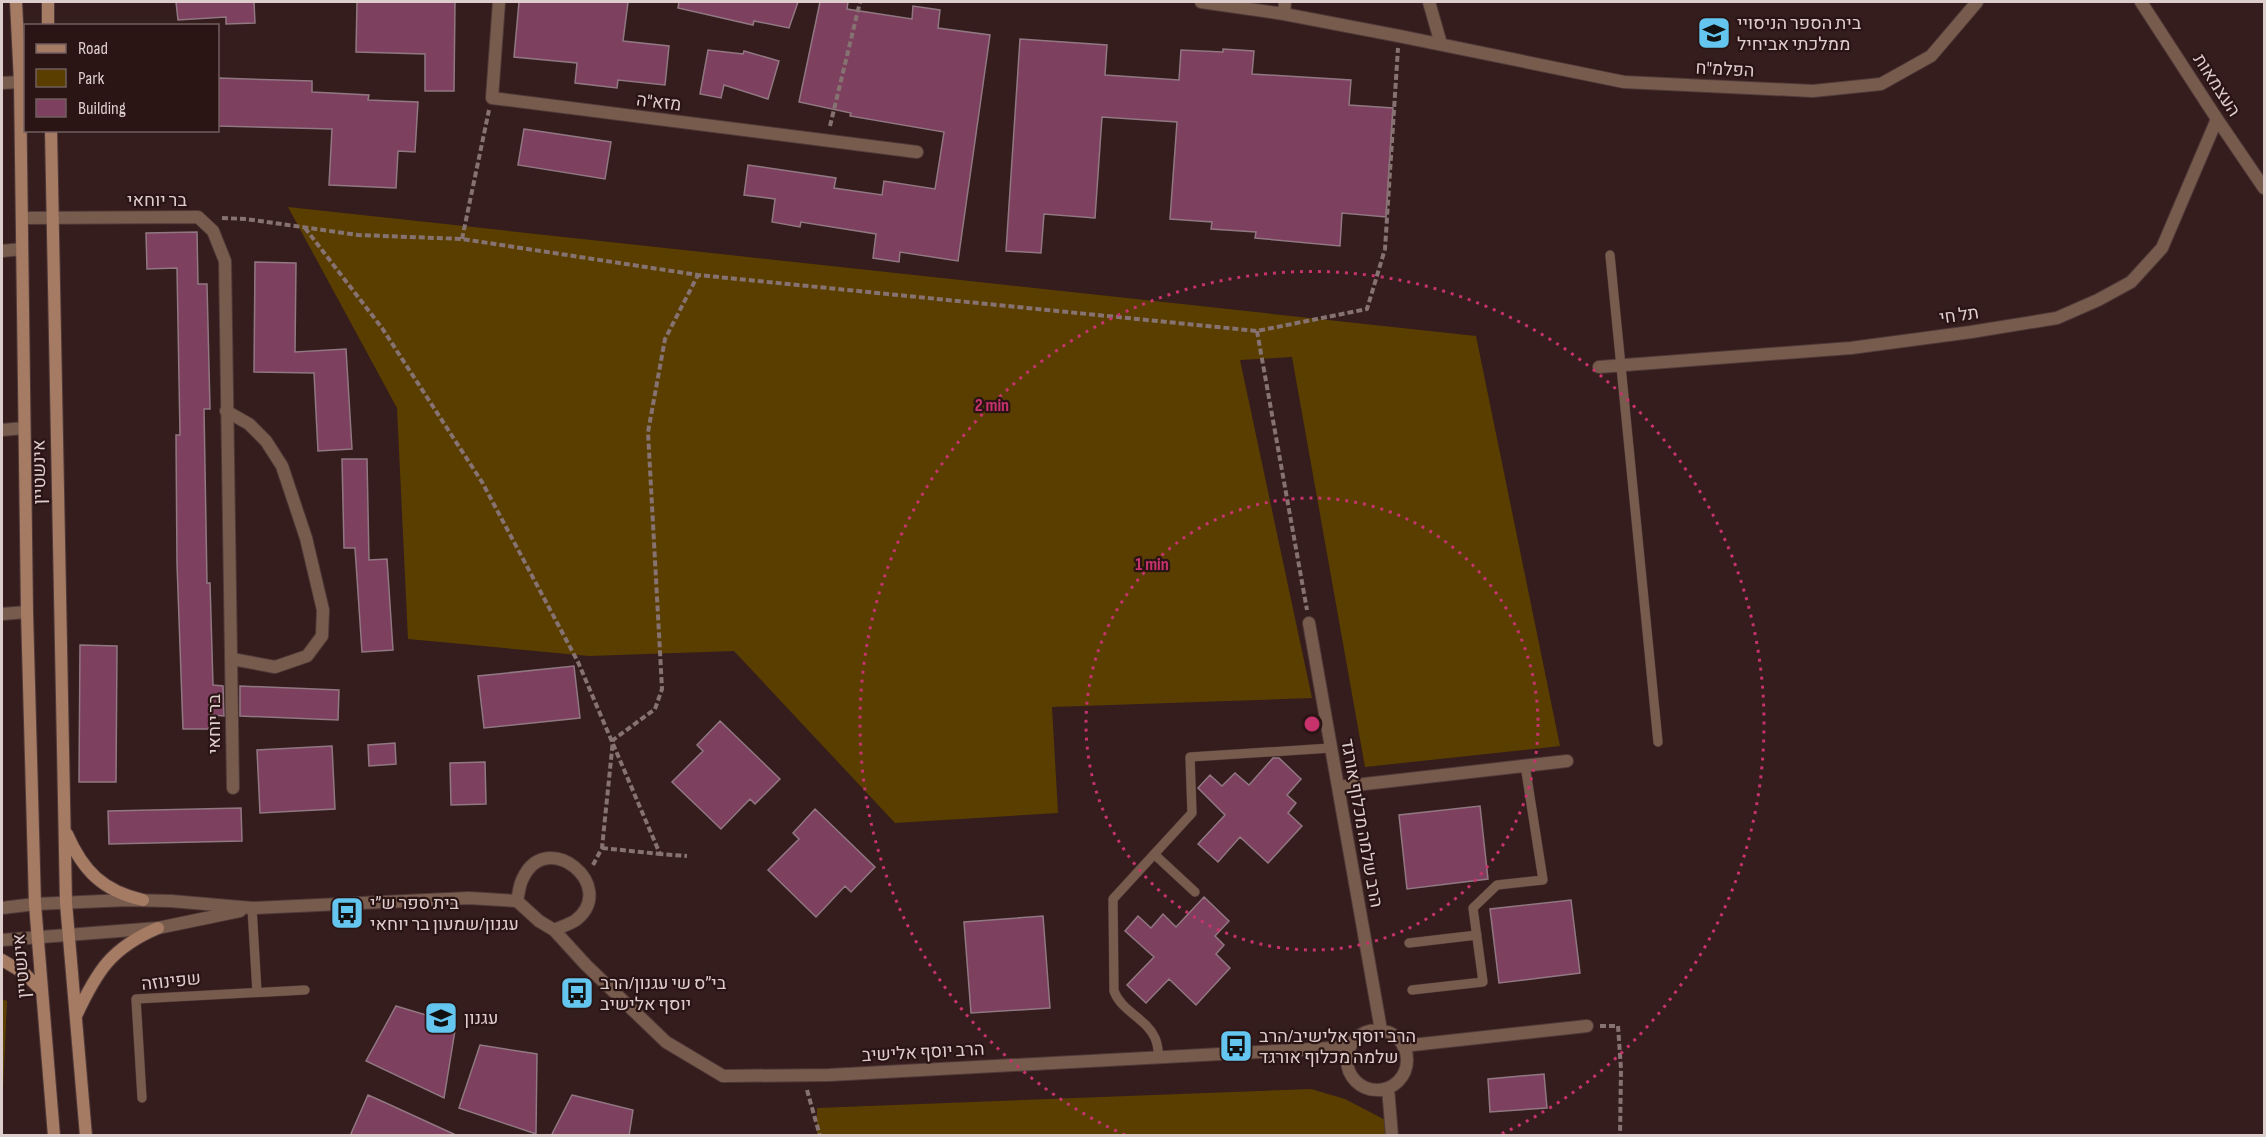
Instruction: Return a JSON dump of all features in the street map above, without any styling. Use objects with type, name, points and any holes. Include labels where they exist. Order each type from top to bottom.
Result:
[{"type":"main road","name":"אינשטיין","points":[[16,2],[20,82],[27,612],[36,938],[54,1136]]},
{"type":"main road","points":[[48,2],[48,24]]},
{"type":"main road","name":"אינשטיין","points":[[51,132],[66,903],[86,1136]]},
{"type":"main road","points":[[64,829],[90,873],[103,885],[132,898],[143,900]]},
{"type":"main road","points":[[75,1017],[88,989],[118,950],[135,938],[158,927]]},
{"type":"main road","points":[[2,960],[24,974],[41,990]]},
{"type":"street","points":[[492,98],[499,2]]},
{"type":"street","name":"הפלמ\"ח","points":[[1201,2],[1285,8],[1399,36],[1624,82],[1813,91],[1881,84],[1931,56],[1977,2]]},
{"type":"street","name":"העצמאות","points":[[2141,2],[2265,188]]},
{"type":"street","points":[[1432,4],[1441,44]]},
{"type":"street","points":[[2,83],[20,82]]},
{"type":"street","name":"מזא\"ה","points":[[492,98],[917,152]]},
{"type":"street","name":"תל חי","points":[[1599,367],[1851,348],[2057,318],[2131,282],[2162,248],[2217,119]]},
{"type":"street","name":"בר יוחאי","points":[[22,218],[198,217],[213,231],[225,261],[233,788]]},
{"type":"street","points":[[2,251],[22,249]]},
{"type":"street","points":[[226,411],[249,424],[266,441],[282,466],[306,538],[323,610],[321,636],[307,656],[274,667],[232,659]]},
{"type":"street","points":[[2,430],[24,428]]},
{"type":"street","points":[[2,614],[27,612]]},
{"type":"street","name":"הרב שלמה מכלוף אורגד","points":[[1309,623],[1381,1030]]},
{"type":"street","points":[[1338,787],[1567,761]]},
{"type":"street","points":[[2,908],[35,904],[143,900],[252,908],[469,898],[517,900],[539,921],[554,930],[575,921],[583,912],[587,902],[586,879],[571,863],[560,859],[538,862],[523,877],[517,900]]},
{"type":"street","points":[[2,940],[158,927],[252,908]]},
{"type":"street","name":"הרב יוסף אלישיב","points":[[554,930],[666,1042],[723,1076],[802,1076],[1349,1047]]},
{"type":"street","points":[[1403,1046],[1587,1026]]},
{"type":"street","points":[[1381,1030],[1398,1038],[1403,1046],[1407,1065],[1397,1083],[1388,1088],[1368,1089],[1351,1076],[1347,1067],[1349,1047],[1362,1033],[1381,1030]]},
{"type":"street","points":[[1388,1088],[1392,1136]]},
{"type":"lane","points":[[1610,255],[1658,742]]},
{"type":"lane","points":[[1159,1058],[1156,1040],[1152,1033],[1117,999],[1114,990],[1113,899],[1192,813],[1190,757],[1331,748]]},
{"type":"lane","points":[[1412,990],[1484,982],[1473,908],[1497,885],[1543,879],[1526,765]]},
{"type":"lane","points":[[1154,854],[1195,892]]},
{"type":"lane","points":[[252,908],[257,992]]},
{"type":"lane","points":[[1409,943],[1477,935]]},
{"type":"lane","name":"שפינוזה","points":[[142,1098],[136,999],[305,990]]},
{"type":"path","points":[[826,142],[860,2]]},
{"type":"path","points":[[198,217],[246,219],[358,235],[462,238],[698,275],[1257,331],[1366,309],[1385,249],[1399,36]]},
{"type":"path","points":[[462,238],[492,98]]},
{"type":"path","points":[[304,227],[382,328],[483,482],[578,662],[660,854]]},
{"type":"path","points":[[586,879],[602,848],[613,740],[655,709],[662,688],[648,432],[665,339],[698,275]]},
{"type":"path","points":[[1257,331],[1309,623]]},
{"type":"path","points":[[602,848],[687,856]]},
{"type":"path","points":[[1587,1026],[1618,1026],[1621,1069],[1620,1136]]},
{"type":"path","points":[[802,1076],[820,1136]]},
{"type":"green space","points":[[288,207],[1476,336],[1560,746],[1365,767],[1292,357],[1240,360],[1312,698],[1052,707],[1058,813],[895,823],[734,651],[589,656],[408,639],[397,408]]},
{"type":"green space","points":[[2,999],[7,1001],[2,1110]]},
{"type":"green space","points":[[1311,1089],[1345,1099],[1387,1121],[1388,1136],[817,1136],[817,1108]]},
{"type":"building","points":[[176,2],[254,2],[255,23],[226,24],[226,17],[178,20]]},
{"type":"building","points":[[357,2],[455,2],[454,91],[425,91],[425,54],[356,52]]},
{"type":"building","points":[[519,2],[628,2],[623,41],[669,46],[665,85],[618,80],[617,88],[575,83],[577,63],[514,57]]},
{"type":"building","points":[[679,2],[798,2],[789,28],[754,21],[753,25],[678,8]]},
{"type":"building","points":[[820,2],[848,2],[847,9],[912,19],[913,6],[940,10],[938,28],[990,35],[958,261],[900,252],[899,262],[873,258],[876,234],[801,222],[800,227],[772,222],[775,199],[744,195],[748,165],[836,178],[834,188],[882,195],[884,181],[935,189],[944,132],[850,116],[851,113],[799,102]]},
{"type":"building","points":[[1020,39],[1107,45],[1105,75],[1179,80],[1181,50],[1223,52],[1223,49],[1254,51],[1252,74],[1351,80],[1349,105],[1393,108],[1386,217],[1342,213],[1340,246],[1255,238],[1256,232],[1211,229],[1212,222],[1170,219],[1177,122],[1102,117],[1095,218],[1044,214],[1041,253],[1006,251]]},
{"type":"building","points":[[708,50],[743,54],[744,51],[779,61],[768,99],[724,85],[721,98],[700,94]]},
{"type":"building","points":[[219,78],[312,81],[312,92],[369,95],[368,100],[418,102],[415,152],[398,151],[396,188],[329,185],[332,129],[219,126]]},
{"type":"building","points":[[524,129],[611,142],[605,179],[518,165]]},
{"type":"building","points":[[197,232],[198,284],[207,284],[210,409],[204,409],[207,583],[210,583],[213,685],[223,686],[224,716],[213,715],[214,729],[183,729],[177,564],[176,435],[180,435],[177,268],[147,269],[146,233]]},
{"type":"building","points":[[255,262],[296,263],[295,352],[346,349],[352,449],[318,451],[314,373],[254,372]]},
{"type":"building","points":[[342,459],[367,459],[369,560],[387,559],[393,650],[362,652],[355,548],[344,548]]},
{"type":"building","points":[[80,645],[117,646],[116,782],[79,782]]},
{"type":"building","points":[[574,666],[580,718],[484,728],[478,676]]},
{"type":"building","points":[[240,686],[339,690],[338,720],[240,716]]},
{"type":"building","points":[[720,721],[780,779],[755,804],[750,799],[721,829],[672,782],[703,751],[697,745]]},
{"type":"building","points":[[395,743],[396,764],[369,766],[368,745]]},
{"type":"building","points":[[332,746],[335,809],[260,813],[257,750]]},
{"type":"building","points":[[1273,758],[1279,758],[1301,779],[1287,795],[1296,803],[1288,813],[1302,826],[1268,863],[1240,837],[1218,862],[1198,844],[1225,815],[1198,788],[1210,775],[1222,786],[1235,773],[1249,785]]},
{"type":"building","points":[[485,762],[486,804],[451,805],[450,763]]},
{"type":"building","points":[[1480,806],[1488,879],[1407,889],[1399,815]]},
{"type":"building","points":[[241,808],[242,841],[109,844],[108,811]]},
{"type":"building","points":[[815,809],[875,867],[851,892],[845,886],[816,917],[768,870],[799,839],[793,833]]},
{"type":"building","points":[[1204,897],[1229,921],[1215,936],[1224,945],[1216,954],[1230,968],[1196,1005],[1169,979],[1146,1003],[1127,985],[1154,957],[1125,931],[1138,916],[1151,928],[1163,914],[1176,927]]},
{"type":"building","points":[[1571,900],[1580,973],[1499,983],[1490,909]]},
{"type":"building","points":[[1043,916],[1050,1008],[971,1013],[964,922]]},
{"type":"building","points":[[396,1006],[456,1024],[444,1098],[366,1061]]},
{"type":"building","points":[[480,1045],[537,1054],[536,1134],[459,1108]]},
{"type":"building","points":[[1544,1074],[1547,1108],[1490,1112],[1488,1079]]},
{"type":"building","points":[[368,1095],[386,1103],[458,1136],[350,1136]]},
{"type":"building","points":[[572,1095],[633,1110],[629,1136],[551,1136]]},
{"type":"place","name":"בית הספר הניסויי ממלכתי אביחיל","points":[[1714,33]]},
{"type":"place","name":"בית ספר ש״י עגנון/שמעון בר יוחאי","points":[[347,913]]},
{"type":"place","name":"בי״ס שי עגנון/הרב יוסף אלישיב","points":[[577,993]]},
{"type":"place","name":"עגנון","points":[[441,1018]]},
{"type":"place","name":"הרב יוסף אלישיב/הרב שלמה מכלוף אורגד","points":[[1236,1046]]}]
